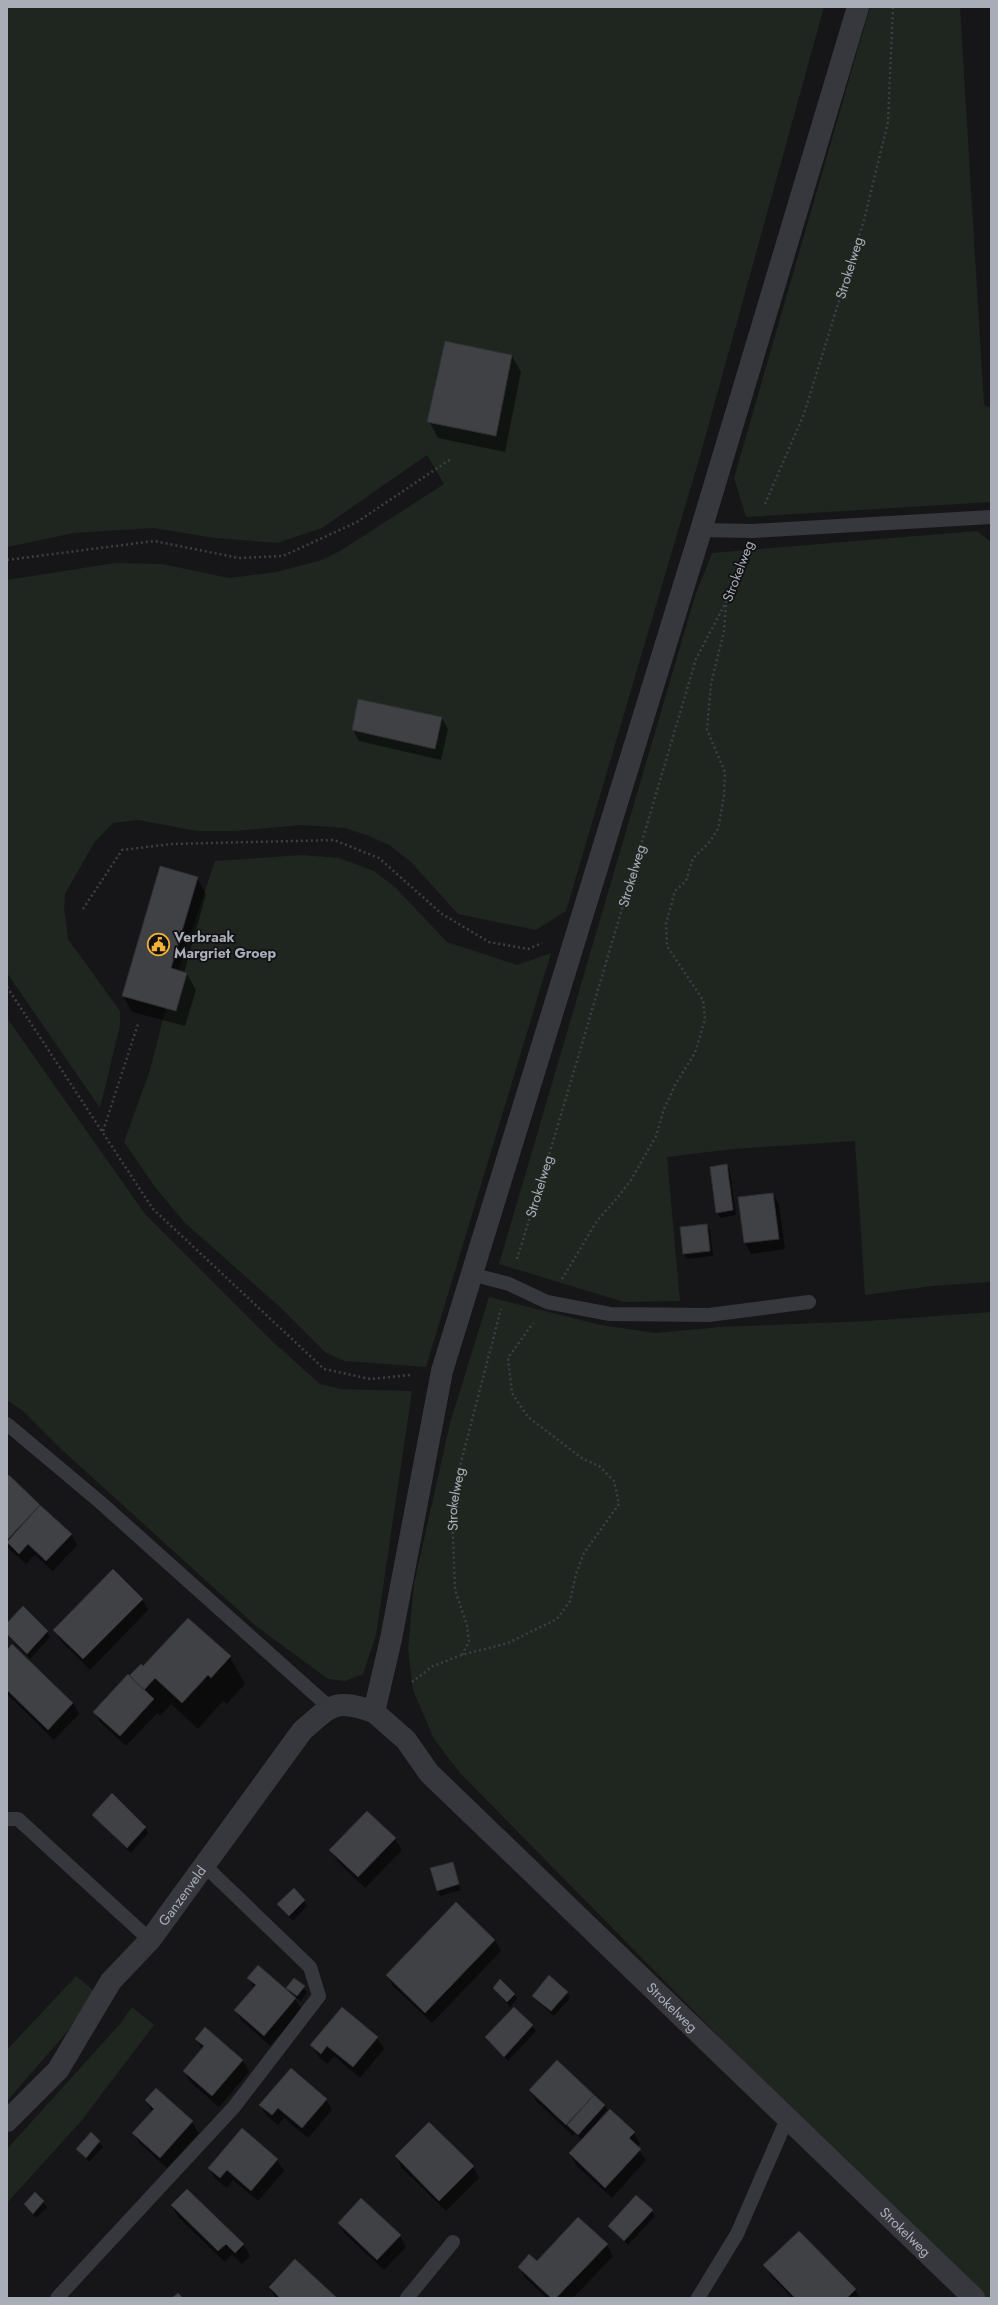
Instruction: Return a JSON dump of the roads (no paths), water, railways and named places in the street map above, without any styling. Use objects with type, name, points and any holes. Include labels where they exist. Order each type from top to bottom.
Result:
[{"type":"street","points":[[329,1707],[350,1704],[374,1712],[391,1639],[442,1371],[700,530],[858,7]]},
{"type":"street","name":"Ganzenveld","points":[[7,2121],[58,2070],[111,1980],[150,1940],[302,1731],[329,1707]]},
{"type":"street","name":"Strokelweg","points":[[374,1712],[406,1740],[428,1773],[974,2298]]},
{"type":"lane","points":[[700,530],[753,531],[991,518]]},
{"type":"lane","points":[[471,1274],[509,1284],[547,1302],[610,1314],[709,1315],[809,1302]]},
{"type":"lane","points":[[7,1424],[100,1502],[329,1707]]},
{"type":"lane","points":[[7,1819],[18,1819],[150,1940]]},
{"type":"lane","points":[[57,2298],[234,2107],[319,1996],[310,1967],[204,1865]]},
{"type":"lane","points":[[698,2298],[737,2234],[787,2119]]},
{"type":"lane","points":[[407,2298],[453,2242]]},
{"type":"place","name":"Verbraak Margriet Groep","points":[[159,945]]}]
